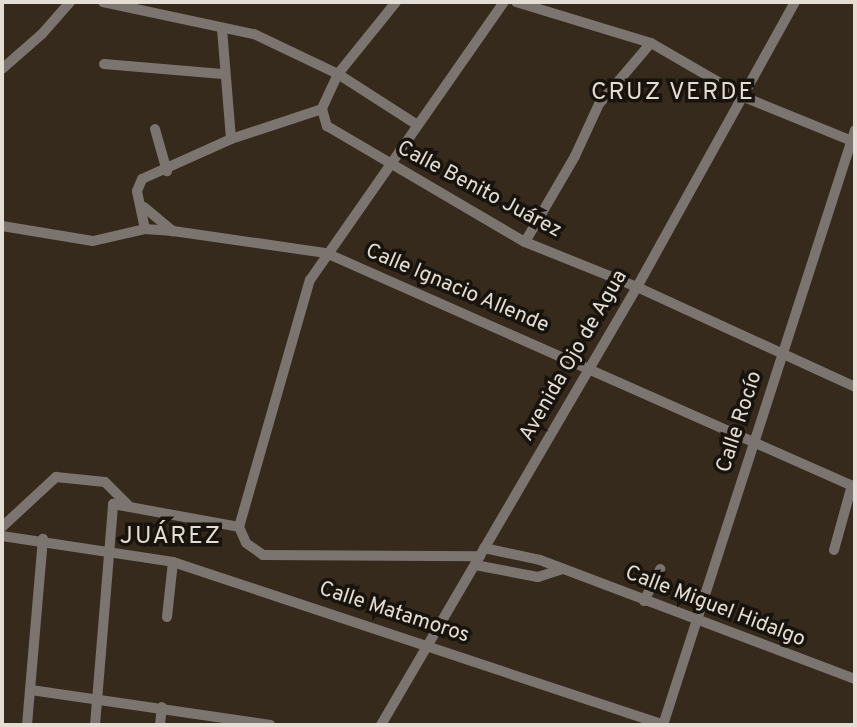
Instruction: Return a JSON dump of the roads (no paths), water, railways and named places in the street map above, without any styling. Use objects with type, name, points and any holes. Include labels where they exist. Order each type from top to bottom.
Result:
[{"type":"street","points":[[2,69],[42,34],[70,2]]},
{"type":"street","points":[[103,2],[254,34],[338,74],[416,124]]},
{"type":"street","points":[[145,229],[144,207],[138,184],[231,139],[322,109],[338,74],[396,2]]},
{"type":"street","points":[[95,725],[113,504],[239,527],[310,280],[416,124],[504,2]]},
{"type":"street","points":[[516,2],[651,43],[744,97],[853,135]]},
{"type":"street","name":"Avenida Ojo de Agua","points":[[381,725],[637,287],[795,2]]},
{"type":"street","points":[[222,29],[223,74],[231,139]]},
{"type":"street","points":[[524,242],[575,156],[600,104],[651,43]]},
{"type":"street","points":[[104,64],[223,74]]},
{"type":"street","name":"Calle Benito Juárez","points":[[322,109],[327,126],[524,242],[637,287],[855,387]]},
{"type":"street","points":[[155,128],[167,171]]},
{"type":"street","name":"Calle Rocío","points":[[663,725],[853,135]]},
{"type":"street","points":[[144,207],[173,231]]},
{"type":"street","name":"Calle Ignacio Allende","points":[[2,226],[93,241],[145,229],[173,231],[326,253],[854,486]]},
{"type":"street","points":[[2,527],[55,477],[105,482],[130,507]]},
{"type":"street","points":[[834,550],[854,486]]},
{"type":"street","name":"Calle Miguel Hidalgo","points":[[239,527],[246,543],[264,555],[480,556],[563,569],[696,622],[855,679]]},
{"type":"street","points":[[2,536],[43,539],[109,551]]},
{"type":"street","points":[[27,725],[43,539]]},
{"type":"street","name":"Calle Matamoros","points":[[109,551],[173,562],[428,644],[663,725]]},
{"type":"street","name":"Calle Miguel Hidalgo","points":[[480,556],[538,577],[563,569]]},
{"type":"street","points":[[167,617],[173,562]]},
{"type":"street","points":[[644,601],[660,569]]},
{"type":"street","points":[[31,690],[162,707],[270,725]]},
{"type":"street","points":[[160,725],[162,707]]},
{"type":"district","name":"CRUZ VERDE","points":[[673,94]]},
{"type":"district","name":"JUÁREZ","points":[[171,538]]}]
